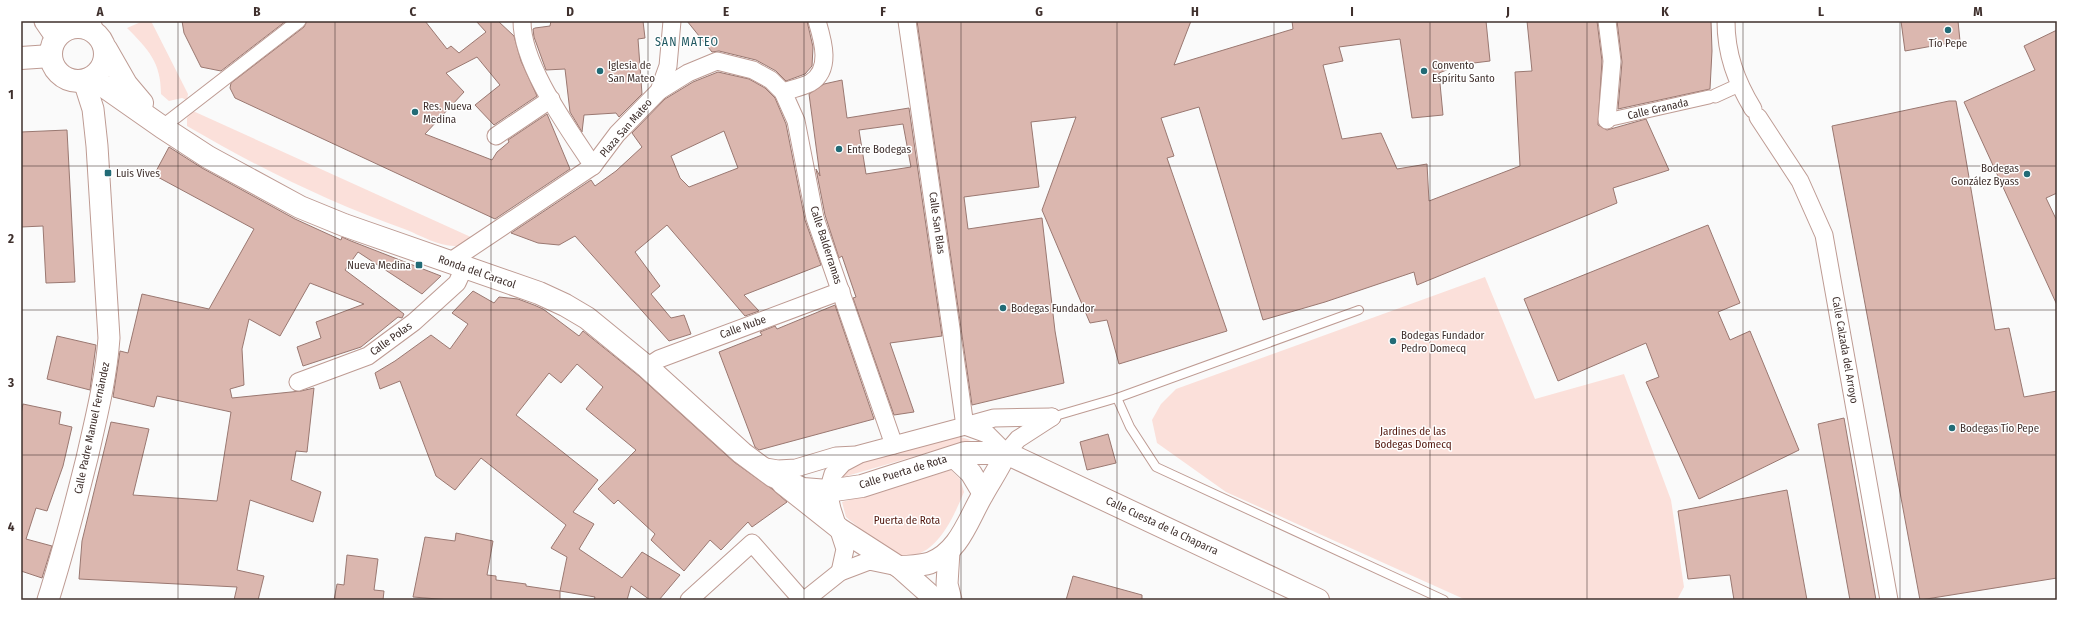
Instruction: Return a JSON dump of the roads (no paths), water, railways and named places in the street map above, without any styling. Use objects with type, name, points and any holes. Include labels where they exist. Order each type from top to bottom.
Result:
[{"type":"main road","points":[[21,58],[51,38],[63,31],[72,27],[91,25],[106,49],[103,66],[88,79],[75,81],[66,78],[58,73],[53,65],[51,38]]},
{"type":"main road","name":"Ronda del Caracol","points":[[106,49],[126,84],[162,127]]},
{"type":"main road","name":"Ronda del Caracol","points":[[88,79],[130,103],[162,127],[208,157],[300,207],[344,225],[456,266],[539,293],[565,305],[587,318],[647,367],[742,453],[767,471]]},
{"type":"main road","name":"Calle Puerta de Rota","points":[[767,471],[803,489],[828,491],[862,486],[965,453],[1006,453]]},
{"type":"main road","name":"Calle Cuesta de la Chaparra","points":[[1006,453],[1318,600]]},
{"type":"street","points":[[162,127],[298,21]]},
{"type":"street","points":[[522,21],[522,29],[528,52],[551,99],[593,166]]},
{"type":"street","name":"Plaza San Mateo","points":[[659,91],[668,66],[672,21]]},
{"type":"street","points":[[783,92],[809,84],[817,78],[822,70],[825,60],[824,48],[817,21]]},
{"type":"street","name":"Calle San Blas","points":[[907,21],[965,426]]},
{"type":"street","points":[[1607,21],[1612,61],[1608,120]]},
{"type":"street","name":"Calle Calzada del Arroyo","points":[[1726,21],[1726,36],[1731,66],[1739,85],[1755,113],[1800,181],[1824,235],[1889,600]]},
{"type":"street","name":"Plaza San Mateo","points":[[456,266],[593,166],[618,134],[659,91],[688,73],[717,61]]},
{"type":"street","name":"Calle Balderramas","points":[[717,61],[753,70],[771,80],[783,92],[796,121],[815,218],[894,444]]},
{"type":"street","name":"Calle Padre Manuel Fernández","points":[[48,600],[67,539],[98,412],[107,363],[109,338],[94,109],[88,79]]},
{"type":"street","name":"Calle Granada","points":[[1608,120],[1712,97],[1739,85]]},
{"type":"street","points":[[94,109],[104,100],[113,99],[130,103]]},
{"type":"street","points":[[496,136],[551,99]]},
{"type":"street","name":"Calle Polas","points":[[298,382],[368,356],[414,322],[457,283],[456,266]]},
{"type":"street","name":"Calle Nube","points":[[647,367],[659,359],[841,291]]},
{"type":"street","points":[[840,572],[845,549],[840,529],[832,509],[828,491],[833,474],[843,463],[860,454],[994,418],[1052,417]]},
{"type":"street","points":[[689,600],[752,543],[804,600],[840,572],[869,561],[899,567],[930,563],[949,551],[960,538],[983,493],[998,472],[1006,453],[1018,439],[1052,417]]},
{"type":"street","points":[[965,426],[987,434],[1006,453]]},
{"type":"street","points":[[767,471],[796,468],[836,456],[860,454]]},
{"type":"street","name":"Calle Puerta de Rota","points":[[954,457],[971,473],[983,493]]},
{"type":"street","points":[[767,471],[840,529],[899,567],[936,600]]},
{"type":"street","points":[[949,551],[947,584],[951,600]]},
{"type":"lane","points":[[1052,417],[1117,398],[1359,310]]},
{"type":"lane","points":[[1117,398],[1130,428],[1156,467],[1444,600]]},
{"type":"place","name":"Tío Pepe","points":[[1948,30]]},
{"type":"place","name":"Iglesia de San Mateo","points":[[600,71]]},
{"type":"place","name":"Convento Espíritu Santo","points":[[1424,71]]},
{"type":"place","name":"Res. Nueva Medina","points":[[415,112]]},
{"type":"place","name":"Entre Bodegas","points":[[839,149]]},
{"type":"place","name":"Luis Vives","points":[[108,173]]},
{"type":"place","name":"Bodegas González Byass","points":[[2027,174]]},
{"type":"place","name":"Nueva Medina","points":[[419,265]]},
{"type":"place","name":"Bodegas Fundador","points":[[1003,308]]},
{"type":"place","name":"Bodegas Fundador Pedro Domecq","points":[[1393,341]]},
{"type":"place","name":"Bodegas Tío Pepe","points":[[1952,428]]},
{"type":"district","name":"SAN MATEO","points":[[687,42]]},
{"type":"park label","name":"Jardines de las Bodegas Domecq","points":[[1413,437]]},
{"type":"park label","name":"Puerta de Rota","points":[[907,520]]}]
